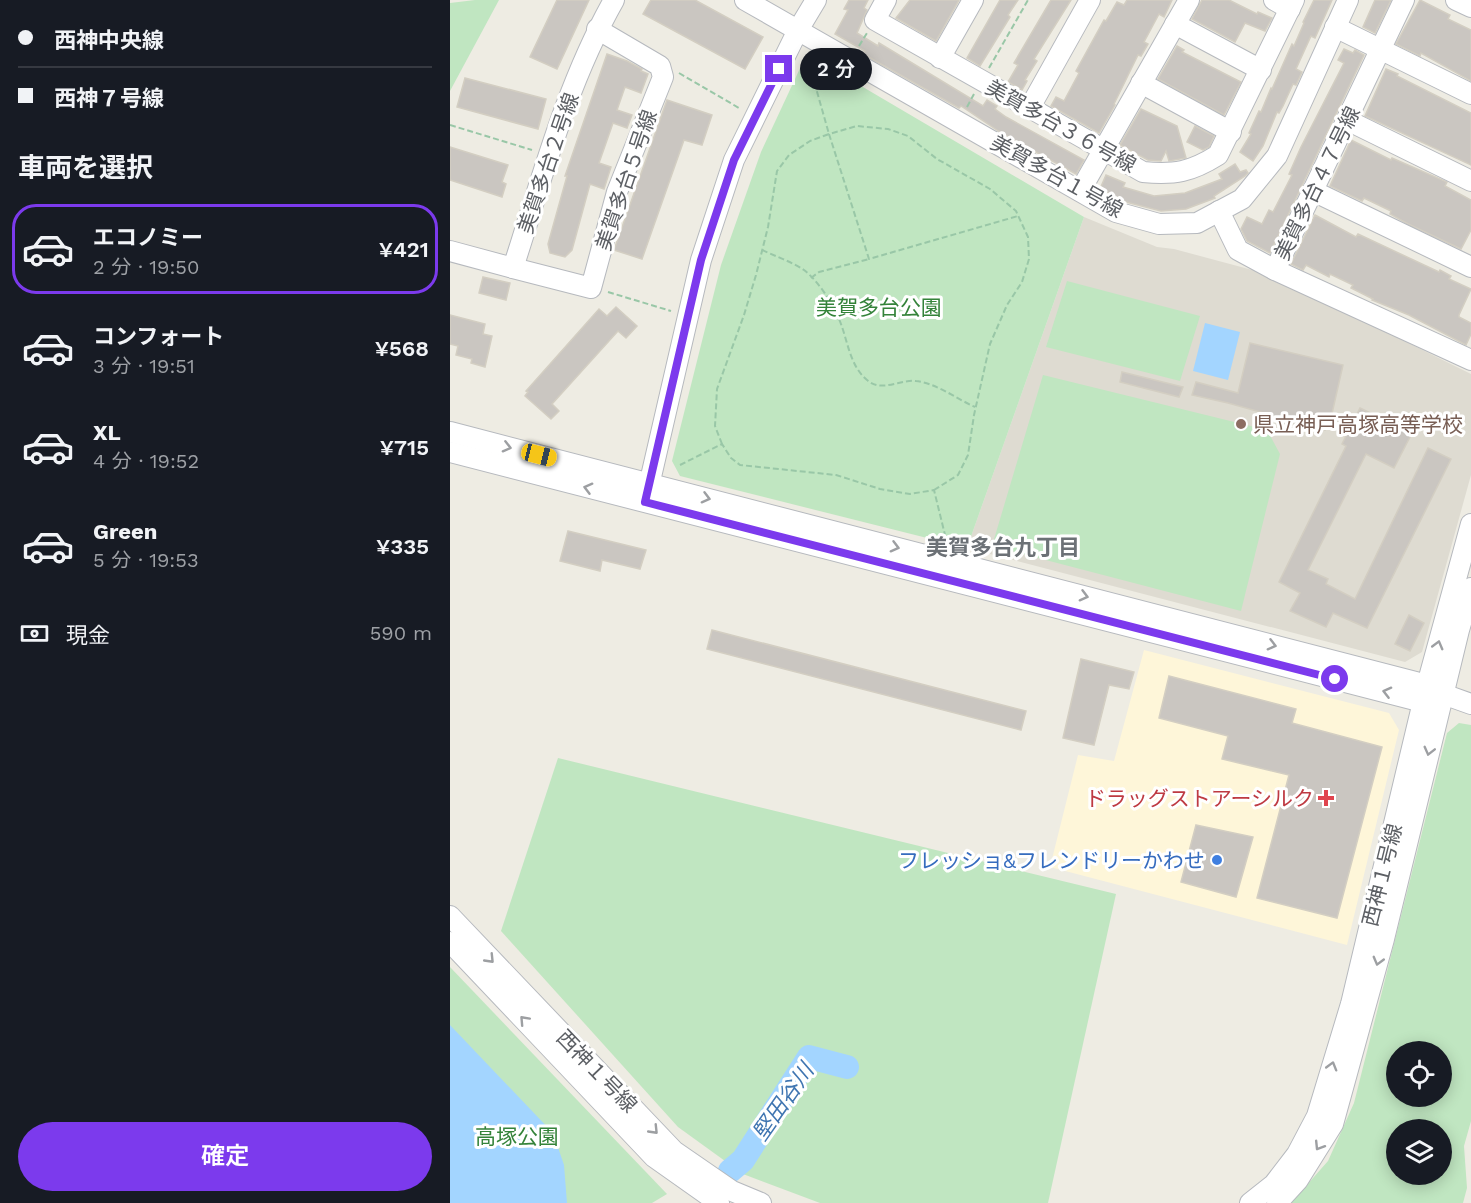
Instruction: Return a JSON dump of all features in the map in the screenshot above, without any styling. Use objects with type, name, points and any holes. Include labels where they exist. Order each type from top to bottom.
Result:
[{"type":"street","name":"美賀多台２号線","points":[[513,268],[562,116],[597,29],[614,0]]},
{"type":"street","name":"美賀多台１号線","points":[[745,0],[1116,212],[1159,224],[1197,223],[1242,200],[1277,156],[1348,0]]},
{"type":"street","points":[[647,493],[704,248],[734,160],[798,30],[816,0]]},
{"type":"street","points":[[875,20],[886,0]]},
{"type":"street","points":[[940,58],[973,0]]},
{"type":"street","points":[[1029,109],[1090,0]]},
{"type":"street","points":[[1080,191],[1189,0]]},
{"type":"street","name":"美賀多台４７号線","points":[[1404,0],[1275,270],[1471,360]]},
{"type":"street","points":[[1456,0],[1471,7]]},
{"type":"street","name":"美賀多台３６号線","points":[[875,20],[1102,151],[1143,172],[1169,175],[1200,166],[1218,155],[1261,70],[1286,3]]},
{"type":"street","points":[[1175,24],[1261,70]]},
{"type":"street","points":[[1335,27],[1471,94]]},
{"type":"street","points":[[597,29],[660,66]]},
{"type":"street","name":"美賀多台５号線","points":[[591,288],[617,192],[663,77],[660,66]]},
{"type":"street","points":[[1141,84],[1231,132]]},
{"type":"street","points":[[1347,120],[1471,181]]},
{"type":"street","points":[[1313,191],[1471,267]]},
{"type":"street","points":[[1219,211],[1238,250],[1275,270]]},
{"type":"street","points":[[450,251],[591,288]]},
{"type":"street","points":[[450,432],[647,493]]},
{"type":"street","points":[[450,452],[647,493],[1471,704]]},
{"type":"street","name":"西神１号線","points":[[1250,1203],[1274,1184],[1291,1161],[1317,1116],[1351,1004],[1431,694],[1471,524]]},
{"type":"street","name":"西神１号線","points":[[1277,1203],[1298,1180],[1333,1124],[1384,939],[1431,694],[1471,588]]},
{"type":"street","name":"西神１号線","points":[[450,916],[674,1152],[732,1191],[761,1203]]},
{"type":"street","name":"西神１号線","points":[[450,942],[654,1157],[719,1203]]},
{"type":"path","points":[[958,122],[1028,0]]},
{"type":"path","points":[[850,60],[875,20]]},
{"type":"path","points":[[660,66],[673,69],[739,108]]},
{"type":"path","points":[[810,67],[869,259]]},
{"type":"path","points":[[450,125],[549,156]]},
{"type":"path","points":[[857,126],[888,129],[908,136],[937,159],[990,189],[1016,212],[1028,237],[1029,259],[1022,282],[1007,305],[990,344],[975,408],[969,455],[958,475],[934,490],[910,494],[880,489],[836,475],[740,465],[731,458],[722,444],[715,426],[717,389],[744,315],[762,250],[777,171],[789,155],[810,141],[829,134],[857,126]]},
{"type":"path","points":[[811,278],[819,272],[1018,216]]},
{"type":"path","points":[[762,250],[803,270],[821,289],[838,317],[855,367],[869,382],[885,387],[917,381],[939,389],[975,408]]},
{"type":"path","points":[[591,288],[671,310]]},
{"type":"path","points":[[680,465],[722,444]]},
{"type":"path","points":[[934,490],[946,539]]},
{"type":"shaded area","name":"県立神戸高塚高等学校","points":[[1084,217],[1157,247],[1174,249],[1271,275],[1471,374],[1471,475],[1422,652],[1405,662],[967,548]]},
{"type":"shaded area","points":[[1144,650],[1389,713],[1399,730],[1347,945],[1050,867],[1078,755],[1114,761]]},
{"type":"green space","points":[[499,0],[450,91],[450,3]]},
{"type":"green space","name":"美賀多台公園","points":[[817,60],[1084,217],[967,548],[680,476],[672,461],[721,265],[761,152],[802,64]]},
{"type":"green space","points":[[1067,281],[1200,316],[1180,381],[1046,347]]},
{"type":"green space","points":[[1043,375],[1267,430],[1280,454],[1241,611],[992,546]]},
{"type":"green space","points":[[1459,723],[1471,725],[1471,1121],[1464,1146],[1467,1188],[1463,1203],[1291,1203],[1328,1161],[1354,1103],[1447,733]]},
{"type":"green space","points":[[558,758],[1116,894],[1048,1203],[820,1203],[743,1174],[678,1127],[501,931]]},
{"type":"green space","name":"高塚公園","points":[[450,967],[667,1194],[652,1203],[450,1203]]},
{"type":"water","points":[[1205,323],[1240,332],[1228,380],[1193,371]]},
{"type":"water","points":[[450,1025],[553,1133],[564,1165],[567,1203],[450,1203]]},
{"type":"building","points":[[557,0],[589,0],[557,69],[530,57]]},
{"type":"building","points":[[651,0],[695,0],[763,37],[745,69],[643,14]]},
{"type":"building","points":[[849,0],[868,0],[864,8],[867,10],[857,33],[878,46],[879,43],[983,106],[987,100],[997,106],[995,109],[1006,117],[1084,160],[1076,174],[1003,134],[961,106],[959,108],[863,54],[865,51],[835,34],[848,10],[844,9]]},
{"type":"building","points":[[910,0],[959,0],[936,41],[896,18]]},
{"type":"building","points":[[1000,0],[1018,0],[980,66],[967,58]]},
{"type":"building","points":[[1051,0],[1071,0],[1034,59],[1037,61],[1025,80],[1027,81],[1022,90],[1008,82],[1018,65],[1014,63]]},
{"type":"building","points":[[1127,0],[1172,0],[1164,17],[1159,14],[1144,42],[1148,44],[1141,56],[1138,55],[1099,133],[1051,106],[1056,97],[1064,101],[1079,73],[1076,71],[1104,20],[1106,21],[1117,2],[1124,5]]},
{"type":"building","points":[[1202,0],[1229,0],[1257,14],[1258,12],[1272,18],[1265,31],[1245,23],[1235,42],[1192,19]]},
{"type":"building","points":[[1314,0],[1332,0],[1315,38],[1311,36],[1296,69],[1302,72],[1296,85],[1293,84],[1279,113],[1277,112],[1263,146],[1253,161],[1240,152],[1251,134],[1249,133],[1259,111],[1261,112],[1292,44],[1294,46]]},
{"type":"building","points":[[1375,0],[1391,0],[1375,33],[1363,27]]},
{"type":"building","points":[[1420,0],[1450,15],[1448,19],[1471,30],[1471,81],[1421,53],[1420,56],[1396,44]]},
{"type":"building","points":[[1177,46],[1184,50],[1182,52],[1241,82],[1224,115],[1158,79]]},
{"type":"building","points":[[1344,49],[1353,53],[1355,50],[1364,55],[1270,253],[1247,241],[1241,229],[1247,217],[1262,224],[1269,210],[1273,212],[1292,175],[1289,174],[1301,147],[1344,63],[1338,60]]},
{"type":"building","points":[[607,54],[627,61],[648,74],[641,93],[625,87],[617,110],[632,115],[627,128],[613,123],[599,163],[611,167],[604,189],[590,184],[572,250],[565,257],[550,253],[548,244],[567,176],[565,176]]},
{"type":"building","points":[[1386,69],[1471,113],[1471,165],[1365,116]]},
{"type":"building","points":[[465,78],[546,99],[538,129],[457,107]]},
{"type":"building","points":[[667,100],[712,115],[702,145],[684,140],[642,259],[614,250]]},
{"type":"building","points":[[1141,109],[1177,126],[1186,158],[1169,161],[1166,151],[1161,161],[1148,160],[1120,145]]},
{"type":"building","points":[[1195,126],[1214,136],[1209,147],[1203,150],[1187,142]]},
{"type":"building","points":[[1351,140],[1391,160],[1392,158],[1447,182],[1445,186],[1471,200],[1471,230],[1461,249],[1408,224],[1390,214],[1391,211],[1364,198],[1362,201],[1330,186]]},
{"type":"building","points":[[450,147],[508,165],[502,182],[506,184],[502,197],[450,180]]},
{"type":"building","points":[[1235,164],[1240,172],[1246,170],[1248,173],[1214,196],[1215,198],[1186,209],[1161,211],[1126,202],[1100,189],[1106,175],[1125,183],[1123,187],[1154,196],[1185,193],[1222,179],[1219,174]]},
{"type":"building","points":[[1315,215],[1356,237],[1358,234],[1439,272],[1440,270],[1451,276],[1449,279],[1471,289],[1459,315],[1471,323],[1471,334],[1466,345],[1409,315],[1372,300],[1351,288],[1353,285],[1330,274],[1329,277],[1306,265],[1303,270],[1291,264]]},
{"type":"building","points":[[483,277],[510,283],[506,300],[479,293]]},
{"type":"building","points":[[616,307],[637,326],[626,338],[618,331],[552,404],[559,411],[551,419],[525,396],[528,392],[526,391],[599,309],[607,316]]},
{"type":"building","points":[[450,315],[485,324],[483,334],[492,336],[485,367],[471,363],[472,359],[456,355],[458,346],[450,344]]},
{"type":"building","points":[[1250,343],[1343,365],[1331,418],[1325,430],[1192,395],[1196,382],[1238,393]]},
{"type":"building","points":[[1122,372],[1183,387],[1179,397],[1120,382]]},
{"type":"building","points":[[1360,408],[1412,433],[1394,468],[1366,454],[1308,570],[1328,579],[1326,584],[1355,599],[1428,448],[1451,459],[1367,628],[1333,613],[1326,627],[1290,611],[1300,593],[1279,582],[1346,446],[1342,444]]},
{"type":"building","points":[[568,531],[646,550],[640,569],[602,560],[600,571],[560,561]]},
{"type":"building","points":[[1409,615],[1424,623],[1410,651],[1395,644]]},
{"type":"building","points":[[712,630],[1026,711],[1021,730],[707,649]]},
{"type":"building","points":[[1081,659],[1134,672],[1129,689],[1109,685],[1094,745],[1063,738]]},
{"type":"building","points":[[1169,676],[1296,709],[1292,723],[1382,747],[1337,918],[1257,898],[1289,775],[1222,759],[1228,736],[1159,718]]},
{"type":"building","points":[[1196,825],[1253,837],[1236,897],[1181,882]]},
{"type":"waterway","name":"堅田谷川","points":[[730,1171],[743,1160],[809,1057],[847,1067]]},
{"type":"place","name":"県立神戸高塚高等学校","points":[[1241,424]]},
{"type":"place","name":"ドラッグストアーシルク","points":[[1326,798]]},
{"type":"place","name":"フレッショ&フレンドリーかわせ","points":[[1217,860]]},
{"type":"district","name":"美賀多台九丁目","points":[[1003,547]]},
{"type":"route","points":[[779,69],[734,160],[701,260],[645,502],[1335,679]]}]
